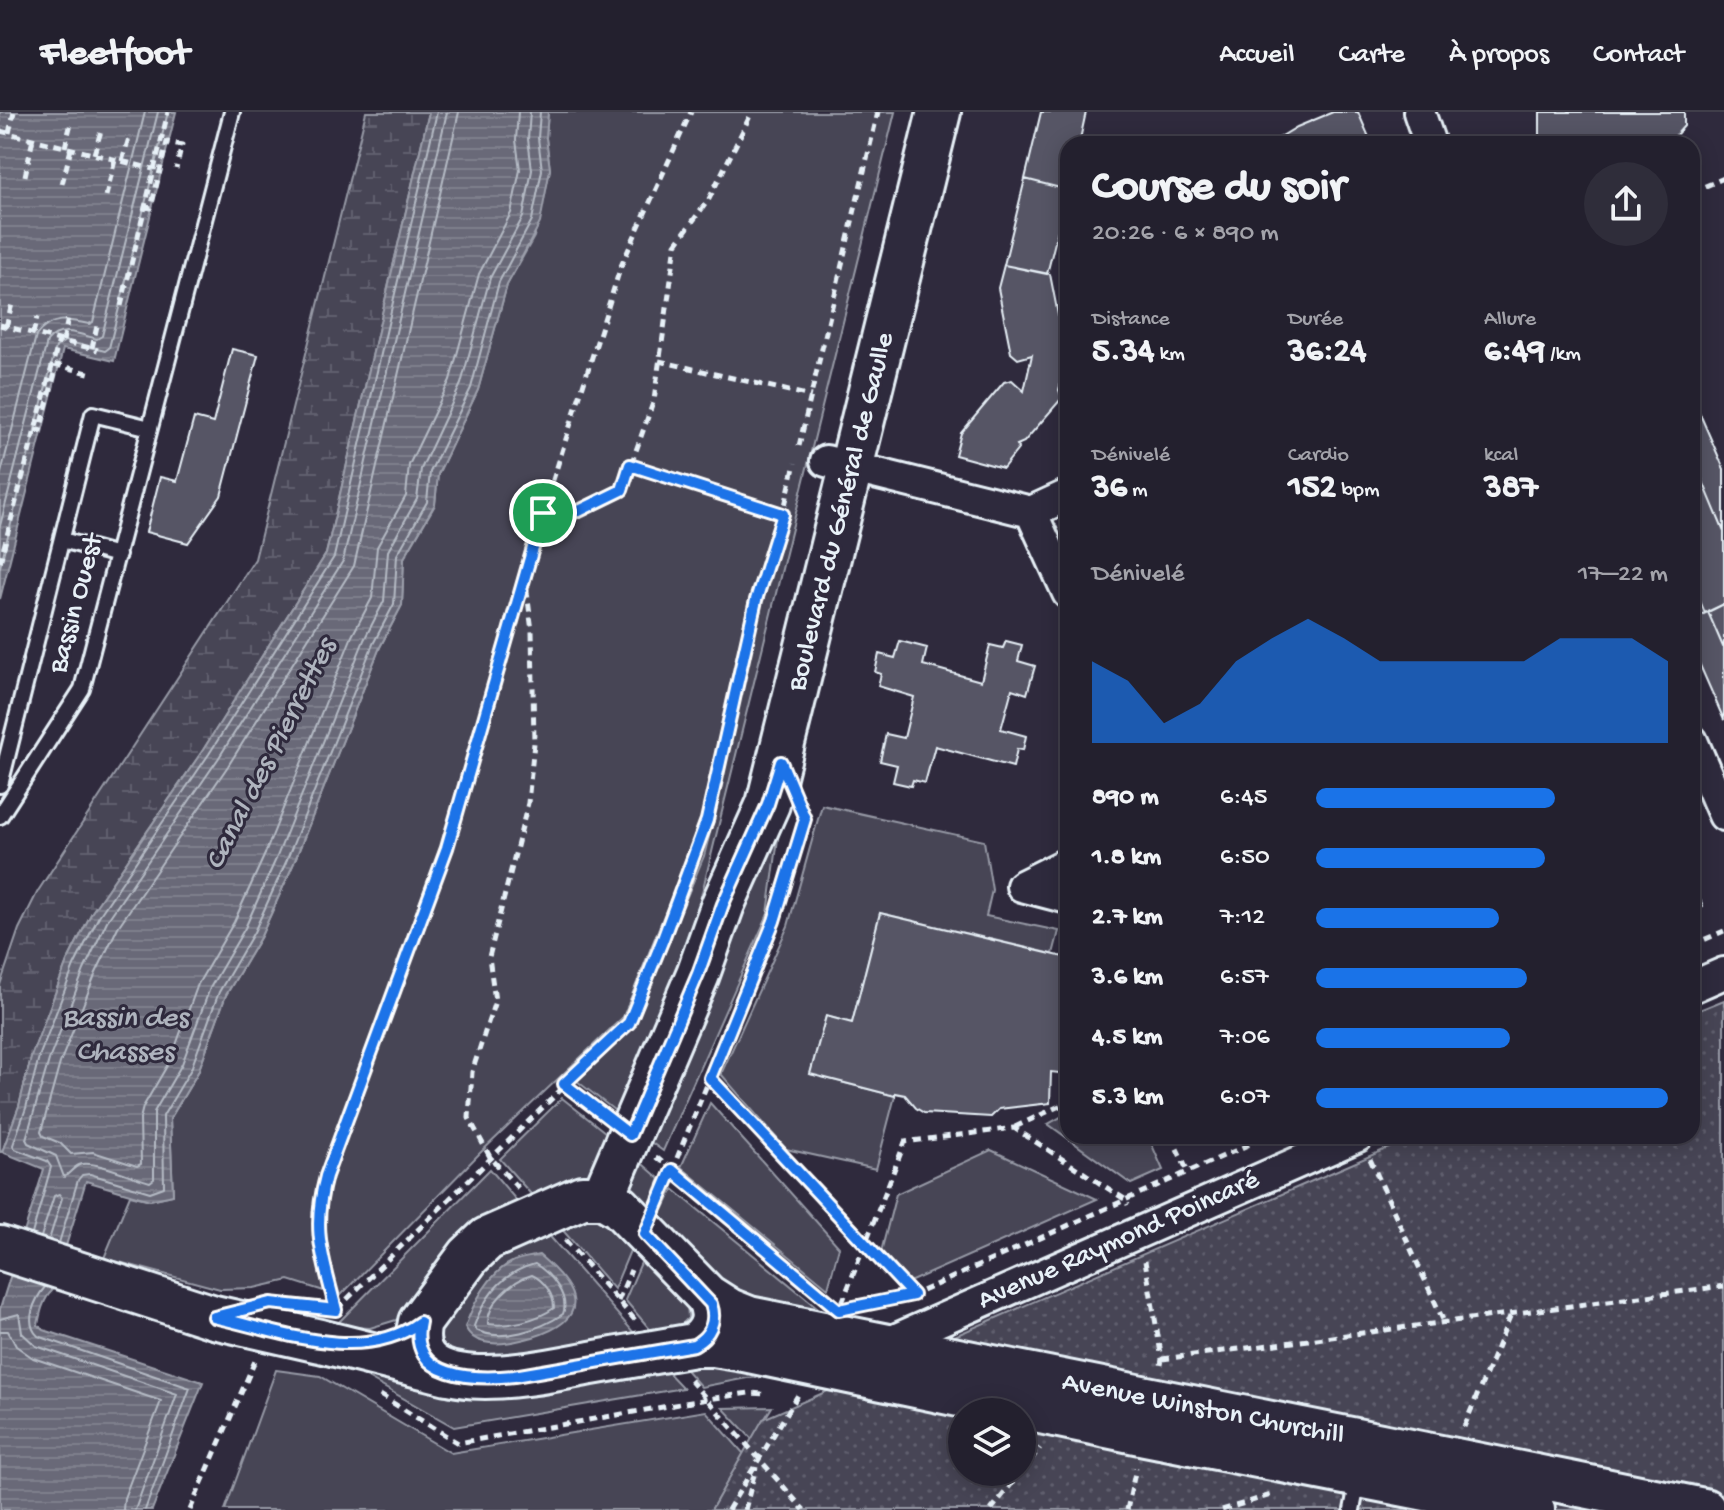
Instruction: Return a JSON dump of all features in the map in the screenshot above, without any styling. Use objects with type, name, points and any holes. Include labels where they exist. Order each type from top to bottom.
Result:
[{"type":"street","name":"Boulevard du Général de Gaulle","points":[[603,1197],[698,974],[723,904],[764,815],[781,762],[911,112]]},
{"type":"street","name":"Boulevard du Général de Gaulle","points":[[723,904],[740,816],[939,112]]},
{"type":"street","points":[[1419,112],[1427,136]]},
{"type":"street","points":[[839,464],[1031,512],[1060,499]]},
{"type":"street","points":[[1031,512],[1060,575]]},
{"type":"street","points":[[1700,776],[1724,815]]},
{"type":"street","points":[[1060,867],[1022,886],[1060,896]]},
{"type":"street","points":[[1700,984],[1724,973]]},
{"type":"street","name":"Avenue Raymond Poincaré","points":[[881,1346],[1140,1232],[1360,1144]]},
{"type":"street","points":[[5,1250],[214,1317],[326,1320],[360,1342],[409,1330],[420,1322],[477,1247],[487,1239],[582,1197],[603,1197]]},
{"type":"street","name":"Avenue Winston Churchill","points":[[603,1197],[620,1207],[707,1296],[749,1318],[881,1346],[1149,1417],[1355,1493],[1533,1510]]},
{"type":"street","points":[[678,1348],[707,1334],[714,1320],[714,1311],[707,1296]]},
{"type":"street","name":"Avenue Winston Churchill","points":[[326,1320],[448,1373],[485,1378],[514,1376],[678,1348],[714,1345],[1704,1510]]},
{"type":"street","points":[[420,1322],[417,1336],[422,1352],[448,1373]]},
{"type":"lane","points":[[150,428],[232,112]]},
{"type":"lane","name":"Bassin Ouest","points":[[0,785],[93,414],[150,428],[82,689],[0,816]]},
{"type":"lane","points":[[62,540],[118,555]]},
{"type":"path","points":[[9,133],[14,112]]},
{"type":"path","points":[[121,306],[168,112]]},
{"type":"path","points":[[326,1320],[319,1202],[326,1176],[447,848],[524,571],[621,266],[691,112]]},
{"type":"path","points":[[543,513],[579,511],[622,490],[654,400],[676,244],[709,199],[752,112]]},
{"type":"path","points":[[326,1320],[629,1023],[707,820],[756,600],[783,514],[878,112]]},
{"type":"path","points":[[62,184],[71,123]]},
{"type":"path","points":[[0,131],[153,169]]},
{"type":"path","points":[[94,154],[101,131]]},
{"type":"path","points":[[122,161],[129,138]]},
{"type":"path","points":[[25,176],[33,139]]},
{"type":"path","points":[[144,206],[151,208],[167,142],[182,145],[176,169]]},
{"type":"path","points":[[106,196],[115,160]]},
{"type":"path","points":[[1700,188],[1724,178]]},
{"type":"path","points":[[12,304],[3,326],[33,334],[95,349],[97,326]]},
{"type":"path","points":[[33,334],[37,317]]},
{"type":"path","points":[[0,562],[68,318]]},
{"type":"path","points":[[659,361],[811,396]]},
{"type":"path","points":[[35,430],[40,431],[57,365],[92,374]]},
{"type":"path","points":[[630,465],[783,514]]},
{"type":"path","points":[[524,571],[532,631],[534,743],[528,803],[489,957],[495,1001],[472,1072],[469,1118],[490,1157],[541,1213],[678,1348],[758,1458],[804,1510]]},
{"type":"path","points":[[645,1234],[774,921],[805,819],[781,762]]},
{"type":"path","points":[[1700,942],[1724,931]]},
{"type":"path","points":[[710,1078],[913,1295]]},
{"type":"path","points":[[564,1084],[630,1135],[827,1300]]},
{"type":"path","points":[[1060,1106],[1014,1128],[905,1142],[839,1310],[913,1295],[1250,1144]]},
{"type":"path","points":[[1014,1128],[1126,1200],[1140,1232],[1162,1359],[1127,1510]]},
{"type":"path","points":[[1175,1144],[1188,1172]]},
{"type":"path","points":[[1362,1144],[1444,1322]]},
{"type":"path","points":[[1162,1359],[1724,1286]]},
{"type":"path","points":[[1463,1428],[1511,1313]]},
{"type":"path","points":[[190,1510],[258,1353]]},
{"type":"path","points":[[728,1510],[798,1395]]},
{"type":"path","points":[[1036,1454],[1044,1444]]},
{"type":"path","points":[[745,1510],[758,1458]]},
{"type":"path","points":[[991,1510],[1011,1486]]},
{"type":"path","points":[[1222,1510],[1282,1492]]},
{"type":"green space","points":[[366,112],[429,112],[326,554],[203,750],[92,912],[67,962],[32,1054],[19,1106],[0,1152],[0,985],[19,929],[38,891],[255,559]]},
{"type":"green space","points":[[548,112],[895,112],[688,949],[619,1114],[577,1081],[632,1027],[704,856],[720,793],[708,790],[700,826],[623,1017],[480,1153],[340,1296],[289,1280],[254,1288],[220,1289],[104,1258],[130,1195],[150,1200],[173,1195],[170,1119],[198,1072],[226,995],[261,936],[293,865],[380,647],[402,605],[404,558],[435,505],[438,474],[478,390],[507,285],[534,237],[550,170],[546,138]]},
{"type":"green space","points":[[822,805],[984,841],[992,890],[986,916],[1059,931],[1053,954],[880,913],[852,1023],[826,1016],[810,1074],[895,1096],[876,1169],[786,1149],[721,1074],[788,926]]},
{"type":"green space","points":[[779,831],[768,914],[663,1151],[645,1138]]},
{"type":"green space","points":[[1724,1000],[1724,1510],[711,1510],[763,1419],[1398,1144],[1700,1144],[1700,1010]]},
{"type":"green space","points":[[562,1098],[610,1136],[594,1172],[582,1183],[537,1201],[500,1159]]},
{"type":"green space","points":[[710,1103],[839,1247],[828,1288],[681,1167]]},
{"type":"green space","points":[[1060,1117],[1060,1133],[1048,1124]]},
{"type":"green space","points":[[1076,1144],[1152,1144],[1163,1170],[1131,1184]]},
{"type":"green space","points":[[991,1150],[1097,1199],[907,1283],[881,1252],[896,1194]]},
{"type":"green space","points":[[637,1159],[660,1179],[645,1216],[629,1188]]},
{"type":"green space","points":[[490,1169],[522,1207],[396,1320],[370,1328],[335,1326]]},
{"type":"green space","points":[[673,1189],[823,1312],[752,1311],[655,1227]]},
{"type":"green space","points":[[582,1217],[603,1217],[632,1246],[614,1289],[559,1226]]},
{"type":"green space","points":[[546,1232],[635,1334],[497,1359],[455,1353],[442,1345],[440,1329],[490,1263],[497,1256]]},
{"type":"green space","points":[[643,1258],[687,1303],[688,1318],[679,1327],[654,1334],[625,1300]]},
{"type":"green space","points":[[696,1360],[788,1376],[747,1378],[701,1387],[680,1363]]},
{"type":"green space","points":[[662,1366],[683,1388],[454,1427],[364,1376],[365,1368]]},
{"type":"green space","points":[[276,1370],[320,1376],[451,1453],[706,1411],[744,1454],[711,1510],[225,1510]]},
{"type":"green space","points":[[772,1407],[752,1439],[723,1408]]},
{"type":"water","points":[[0,112],[176,112],[114,361],[63,349],[0,599]]},
{"type":"water","name":"Bassin des Chasses","points":[[429,112],[548,112],[546,138],[550,169],[540,223],[507,285],[478,390],[438,474],[435,504],[404,558],[402,605],[380,647],[293,865],[261,936],[226,995],[198,1072],[170,1119],[173,1195],[150,1200],[86,1181],[52,1291],[44,1302],[38,1325],[44,1330],[203,1382],[152,1510],[0,1510],[0,1309],[44,1169],[2,1152],[19,1106],[32,1054],[67,962],[92,912],[203,750],[326,554]]},
{"type":"water","points":[[539,1255],[563,1279],[570,1291],[574,1302],[572,1312],[565,1321],[533,1337],[508,1342],[490,1343],[472,1337],[465,1327],[477,1299],[490,1281],[514,1261]]},
{"type":"building","points":[[1041,112],[1086,112],[1081,136],[1060,136],[1060,188],[1025,179]]},
{"type":"building","points":[[1333,112],[1358,112],[1368,136],[1282,136]]},
{"type":"building","points":[[1540,112],[1684,112],[1684,126],[1675,136],[1540,136]]},
{"type":"building","points":[[1025,179],[1060,188],[1060,222],[1047,274],[1004,265]]},
{"type":"building","points":[[1004,265],[1050,274],[1060,325],[1060,400],[1024,442],[1017,445],[1019,448],[1003,468],[955,455],[961,433],[1004,382],[1012,380],[1024,391],[1032,355],[1018,359],[1011,353],[998,288]]},
{"type":"building","points":[[232,349],[258,355],[221,496],[188,543],[146,532],[160,477],[177,481],[194,418],[213,423]]},
{"type":"building","points":[[1700,414],[1724,469],[1724,532],[1700,474]]},
{"type":"building","points":[[1700,474],[1724,532],[1724,604],[1705,613],[1700,601]]},
{"type":"building","points":[[1724,604],[1724,649],[1708,612]]},
{"type":"building","points":[[1708,612],[1724,649],[1724,720],[1700,665],[1700,616]]},
{"type":"building","points":[[900,641],[927,648],[923,665],[981,681],[990,645],[1003,648],[1006,641],[1022,645],[1018,661],[1035,666],[1027,694],[1012,689],[1001,729],[1026,736],[1023,750],[1017,749],[1013,767],[935,746],[925,783],[913,780],[911,786],[893,782],[897,765],[880,761],[886,734],[904,738],[914,697],[878,686],[881,674],[875,672],[879,654],[895,658]]},
{"type":"building","points":[[880,913],[1060,956],[1060,1073],[1051,1072],[1050,1103],[999,1109],[991,1117],[924,1113],[905,1095],[895,1093],[895,1096],[810,1074],[826,1016],[852,1023]]},
{"type":"route","points":[[630,465],[783,514],[756,600],[707,820],[663,939],[629,1023],[564,1084],[630,1135],[706,956],[723,904],[768,804],[781,762],[805,819],[774,921],[710,1078],[913,1295],[839,1310],[672,1170],[645,1234],[707,1296],[711,1304],[714,1320],[707,1334],[694,1345],[514,1376],[485,1378],[448,1373],[427,1359],[417,1336],[420,1322],[401,1334],[348,1342],[320,1341],[214,1317],[271,1303],[336,1310],[319,1241],[319,1202],[447,848],[543,513],[579,511],[622,490],[630,465]]},
{"type":"water label","name":"Canal des Pierrettes","points":[[272,755]]}]
